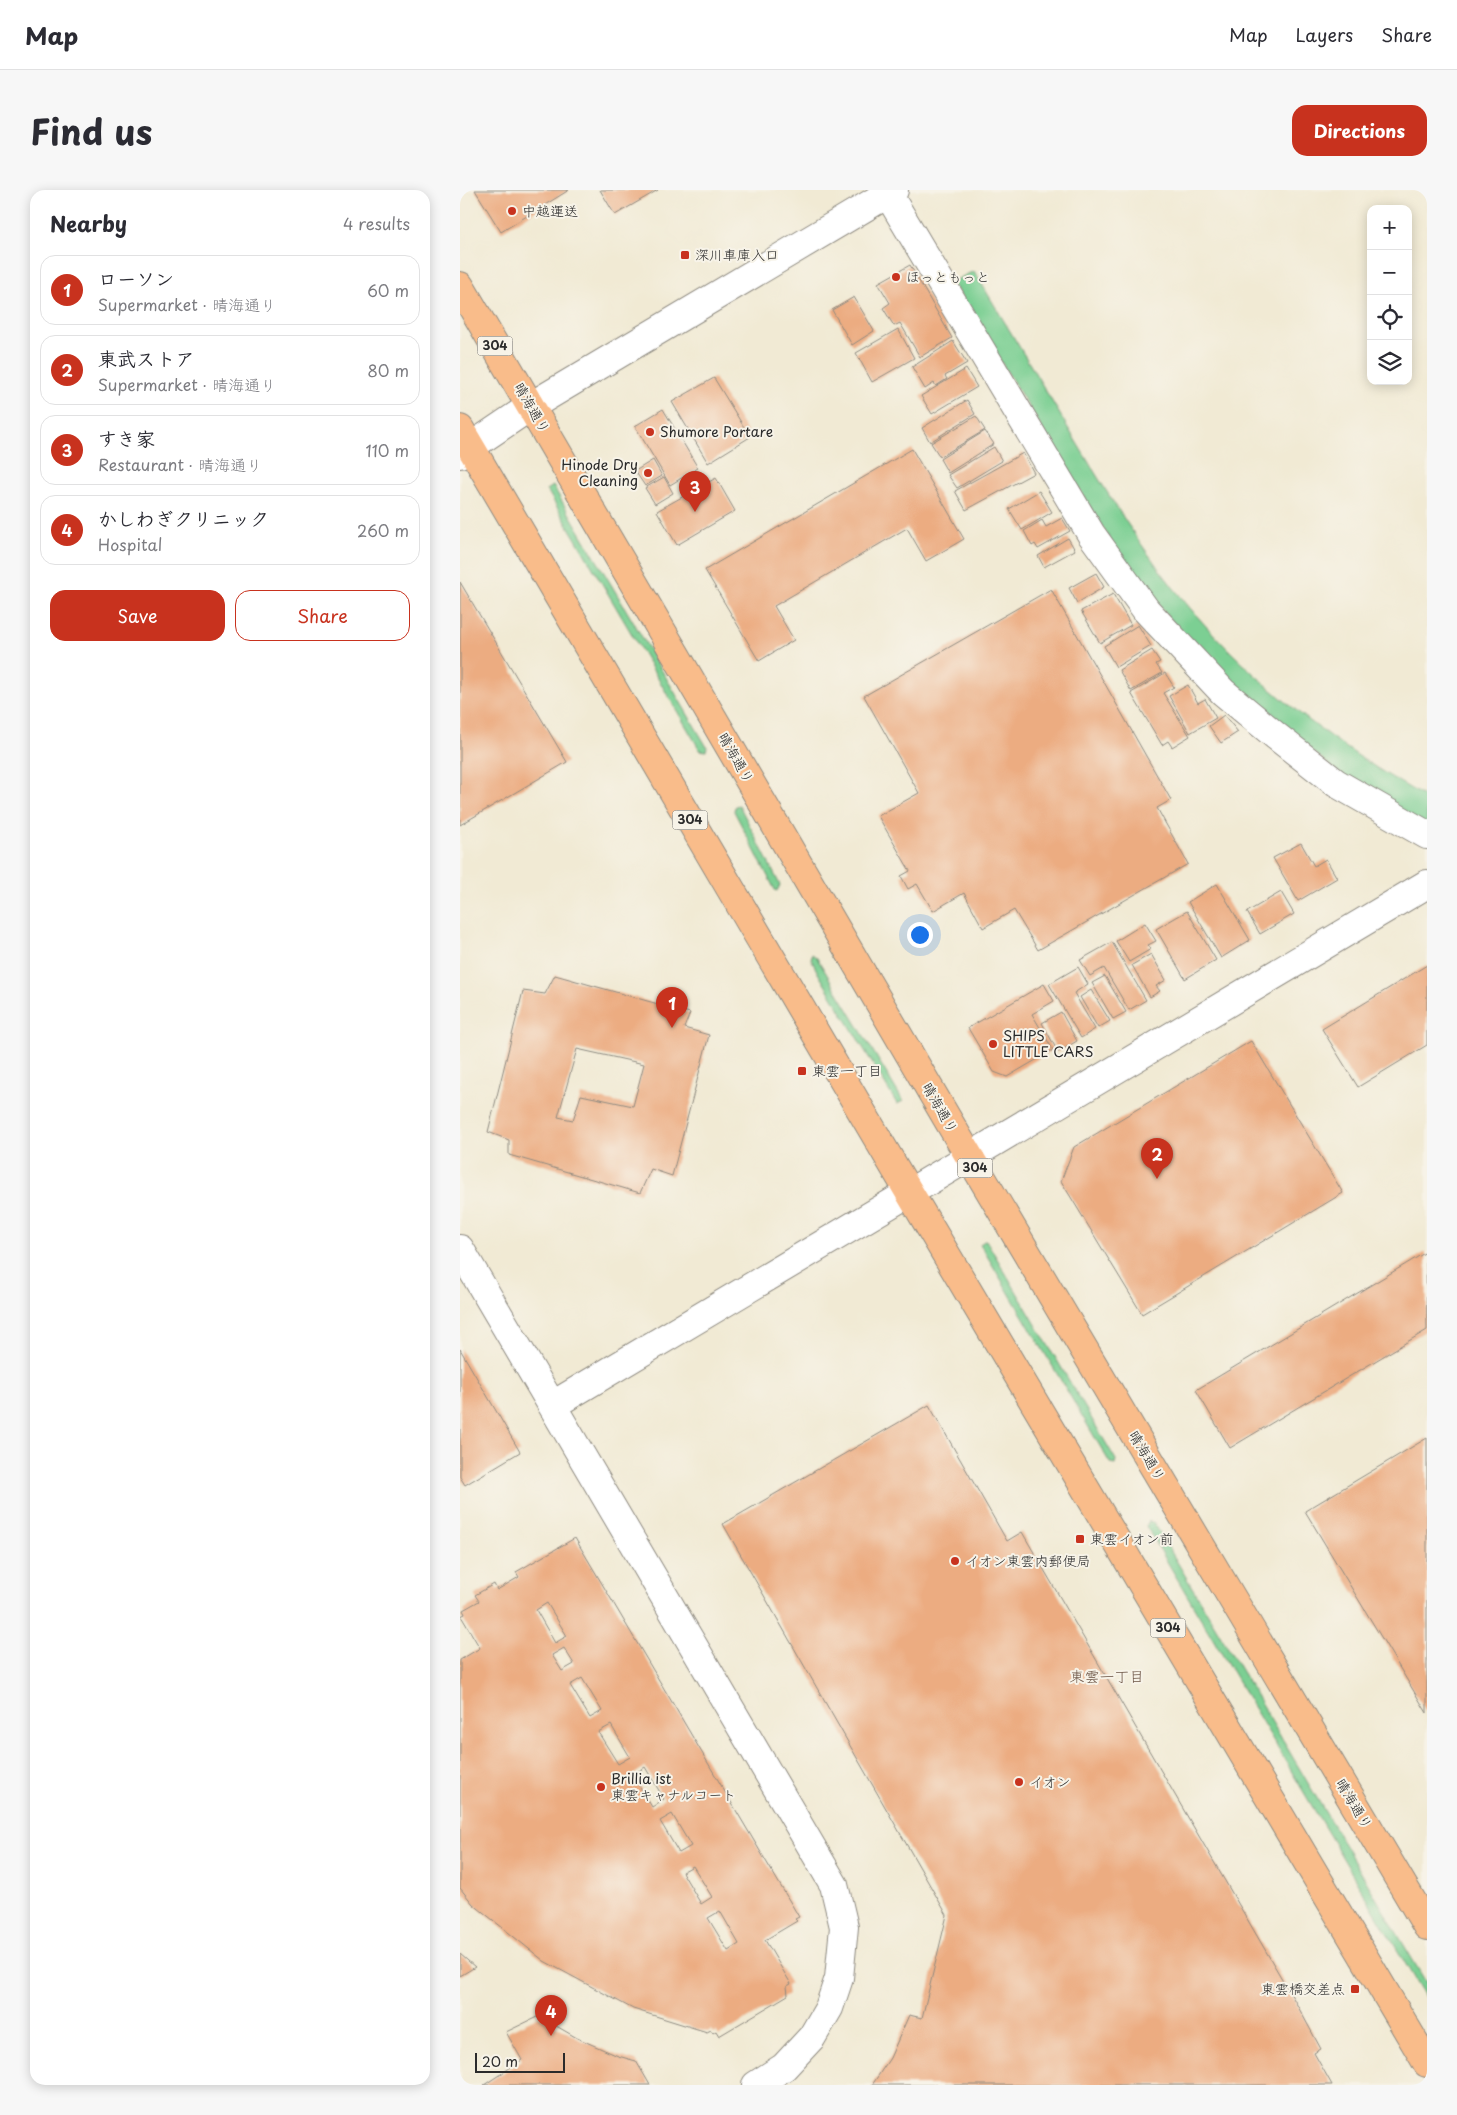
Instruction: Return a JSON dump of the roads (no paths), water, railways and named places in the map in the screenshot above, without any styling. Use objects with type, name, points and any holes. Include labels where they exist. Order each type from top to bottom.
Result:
[{"type":"main road","name":"晴海通り","points":[[460,286],[969,1156],[1427,1926]]},
{"type":"main road","name":"304","points":[[464,444],[1427,2063]]},
{"type":"street","points":[[464,444],[891,192],[1091,534],[1146,610],[1222,692],[1276,736],[1336,783],[1427,835]]},
{"type":"street","points":[[553,1405],[1427,884]]},
{"type":"street","points":[[460,1249],[834,1885],[844,1927],[839,1978],[829,2008],[812,2037],[784,2067],[756,2085]]},
{"type":"place","name":"中越運送","points":[[512,211]]},
{"type":"place","name":"深川車庫入口","points":[[685,255]]},
{"type":"place","name":"ほっともっと","points":[[896,277]]},
{"type":"place","name":"Shumore Portare","points":[[650,432]]},
{"type":"place","name":"Hinode Dry Cleaning","points":[[648,473]]},
{"type":"place","name":"すき家","points":[[695,512]]},
{"type":"place","name":"ローソン","points":[[672,1028]]},
{"type":"place","name":"SHIPS LITTLE CARS","points":[[993,1044]]},
{"type":"place","name":"東雲一丁目","points":[[802,1071]]},
{"type":"place","name":"東武ストア","points":[[1157,1179]]},
{"type":"place","name":"東雲イオン前","points":[[1080,1539]]},
{"type":"place","name":"イオン東雲内郵便局","points":[[955,1561]]},
{"type":"place","name":"イオン","points":[[1019,1782]]},
{"type":"place","name":"Brillia ist 東雲キャナルコート","points":[[601,1787]]},
{"type":"place","name":"東雲橋交差点","points":[[1355,1989]]},
{"type":"place","name":"かしわぎクリニック","points":[[551,2036]]},
{"type":"district","name":"東雲一丁目","points":[[1107,1677]]}]
